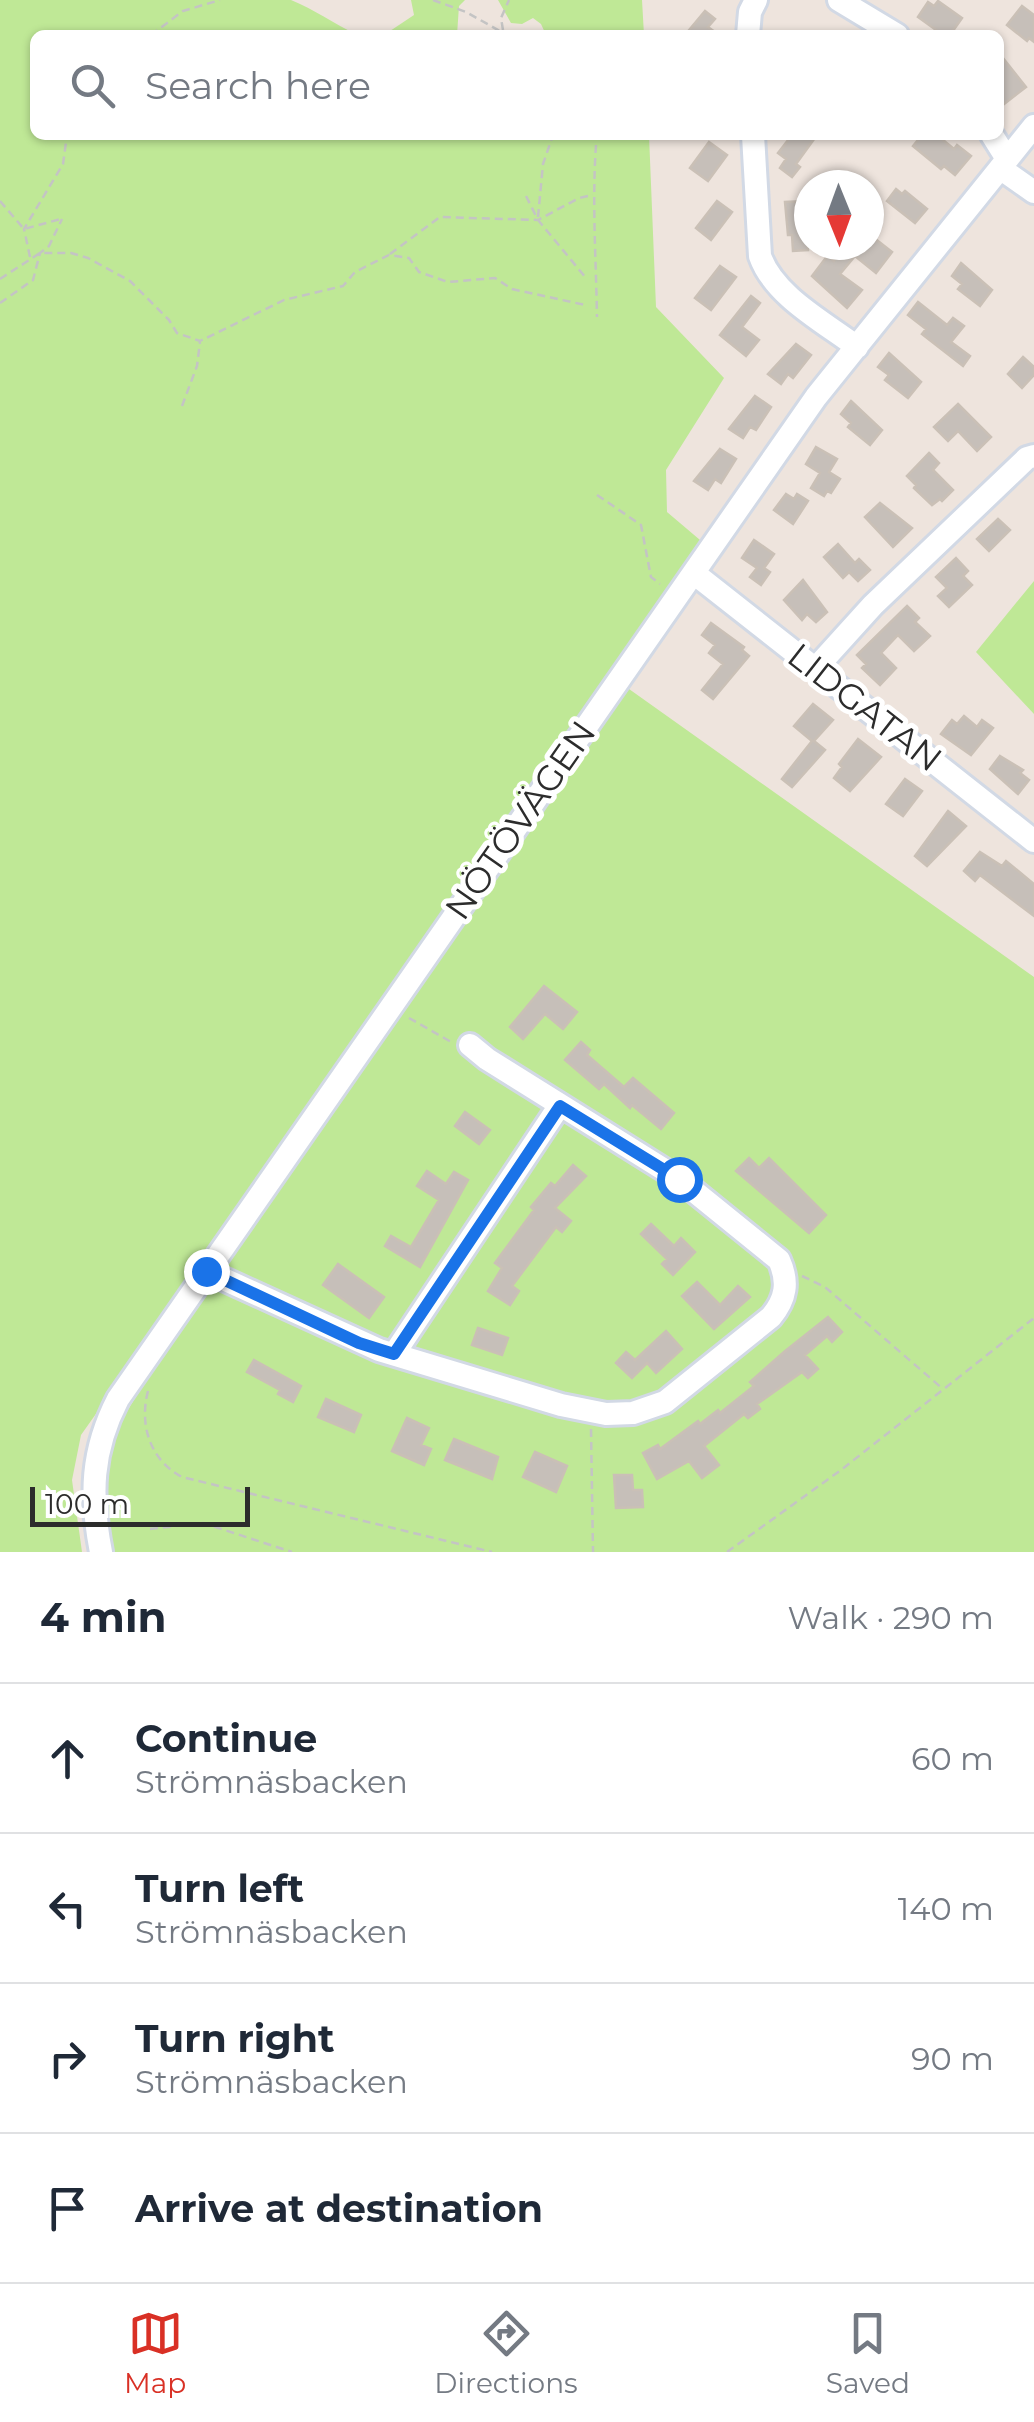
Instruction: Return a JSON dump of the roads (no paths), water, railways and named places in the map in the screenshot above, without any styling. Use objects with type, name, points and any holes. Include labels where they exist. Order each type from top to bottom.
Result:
[{"type":"street","points":[[748,30],[756,0]]},
{"type":"street","points":[[839,0],[889,30]]},
{"type":"street","name":"NÖTÖVÄGEN","points":[[101,1552],[92,1486],[103,1430],[118,1399],[816,397],[1034,126]]},
{"type":"street","points":[[753,140],[764,269],[792,297],[857,347]]},
{"type":"street","points":[[994,140],[1004,163],[1034,192]]},
{"type":"street","points":[[816,668],[918,561],[1027,458],[1034,456]]},
{"type":"street","name":"LIDGATAN","points":[[694,574],[1034,841]]},
{"type":"street","points":[[206,1271],[359,1343],[592,1412],[634,1414],[664,1402],[771,1317],[784,1298],[785,1276],[779,1260],[666,1170],[560,1106],[470,1045]]},
{"type":"street","points":[[394,1354],[560,1106]]}]
